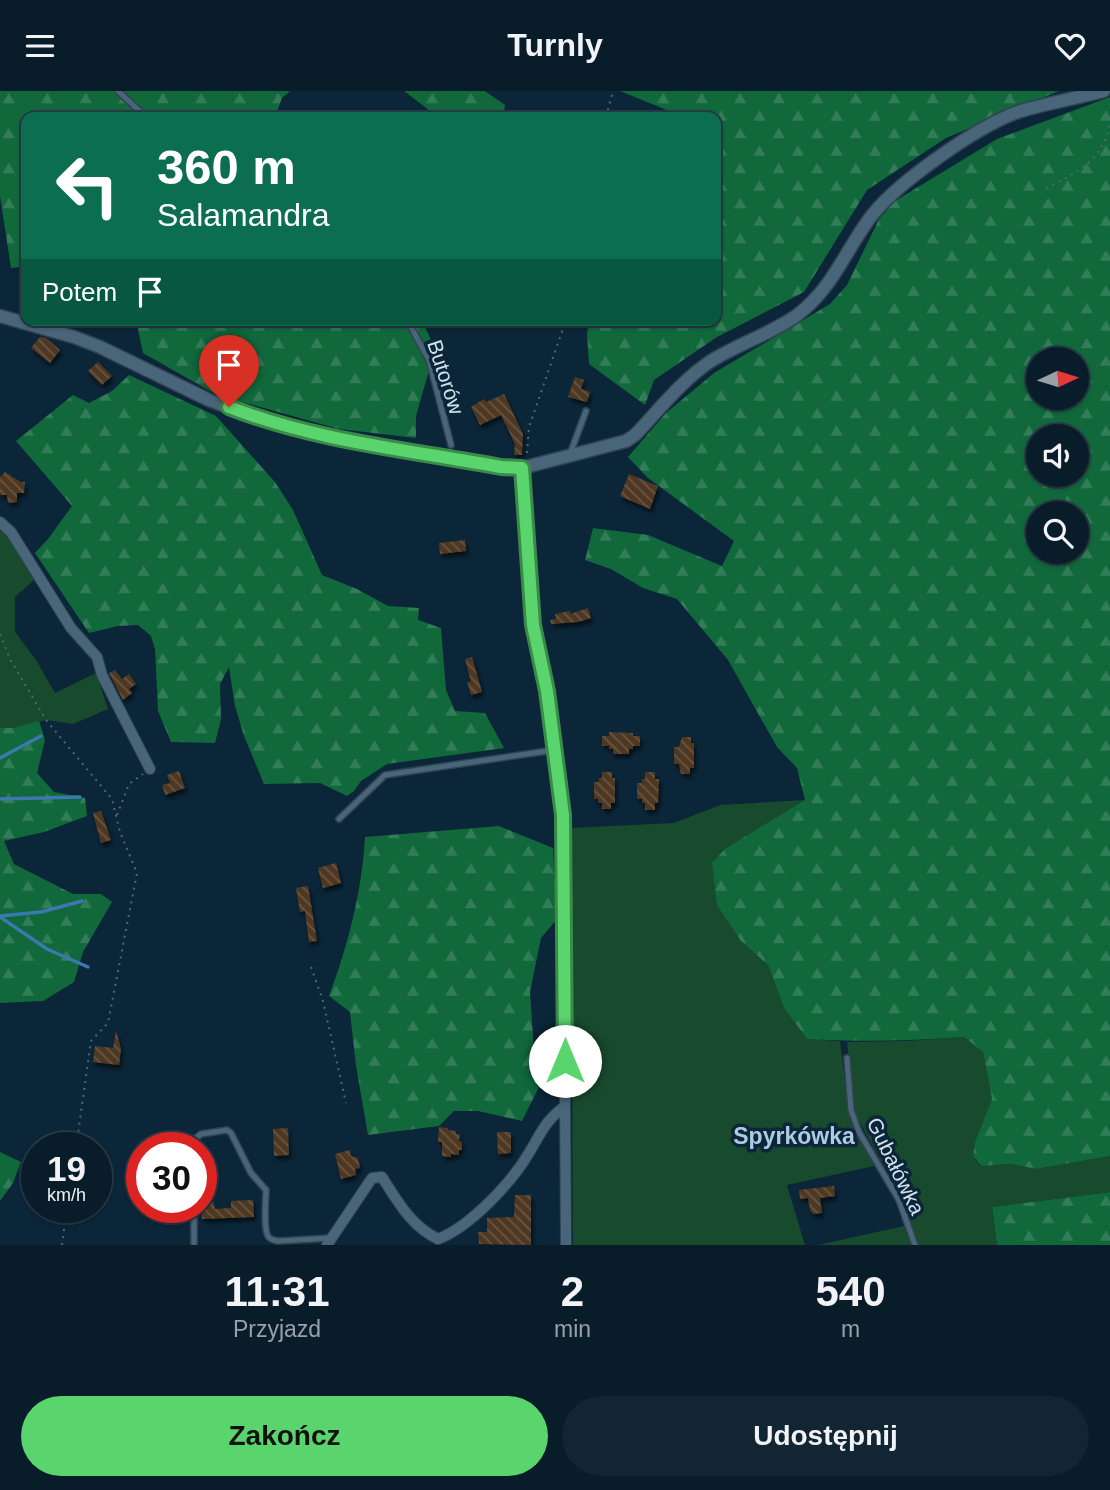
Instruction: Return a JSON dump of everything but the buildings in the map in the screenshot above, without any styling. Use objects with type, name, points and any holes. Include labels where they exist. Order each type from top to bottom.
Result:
[{"type":"street","points":[[35,326],[112,352],[209,400],[289,428],[357,443],[450,450],[501,467],[525,468],[626,441],[635,435],[694,372],[796,316],[829,284],[873,214],[922,169],[993,123],[1019,112],[1104,91]]},
{"type":"street","points":[[0,316],[21,322]]},
{"type":"street","points":[[525,468],[533,625],[547,691],[563,815],[566,1245]]},
{"type":"street","points":[[0,523],[11,532],[71,628],[97,657],[102,675],[150,769]]},
{"type":"street","points":[[330,1241],[372,1178],[382,1177],[414,1223],[425,1233],[438,1239],[448,1235],[491,1199],[513,1176],[550,1117],[565,1106]]},
{"type":"lane","points":[[118,91],[141,112]]},
{"type":"lane","name":"Butorów","points":[[410,326],[429,360],[450,450]]},
{"type":"lane","points":[[570,454],[586,411]]},
{"type":"lane","points":[[339,819],[385,775],[554,750]]},
{"type":"lane","name":"Gubałówka","points":[[847,1058],[851,1110],[859,1132],[899,1201],[915,1245]]},
{"type":"lane","points":[[214,1132],[227,1130],[231,1133],[251,1173],[266,1190],[267,1236],[278,1241],[330,1241]]},
{"type":"lane","points":[[194,1223],[194,1243]]},
{"type":"path","points":[[608,112],[613,91]]},
{"type":"path","points":[[1046,188],[1081,171],[1097,157],[1110,123]]},
{"type":"path","points":[[525,468],[529,427],[564,326]]},
{"type":"path","points":[[0,634],[10,659],[46,720],[112,799],[136,873],[108,1023],[91,1041],[78,1132]]},
{"type":"path","points":[[116,816],[128,784],[150,769]]},
{"type":"path","points":[[311,967],[323,1001],[346,1103]]},
{"type":"path","points":[[62,1245],[65,1223]]},
{"type":"green space","points":[[0,91],[290,91],[282,98],[277,112],[21,112],[21,267],[11,268],[0,196]]},
{"type":"green space","points":[[404,91],[485,91],[505,105],[504,112],[431,112]]},
{"type":"green space","points":[[620,91],[1059,91],[946,138],[867,190],[804,292],[717,337],[654,380],[645,405],[589,364],[589,326],[721,326],[721,112],[672,112]]},
{"type":"green space","points":[[1110,97],[1110,1156],[1036,1169],[1011,1164],[981,1166],[973,1156],[975,1142],[992,1099],[983,1052],[964,1037],[886,1041],[807,1039],[784,1008],[768,965],[741,941],[717,905],[712,863],[725,849],[805,800],[797,768],[777,747],[728,660],[677,599],[643,588],[611,569],[585,560],[593,528],[648,535],[722,566],[734,541],[648,478],[628,457],[666,413],[714,373],[830,304],[847,285],[879,219],[895,201],[997,139]]},
{"type":"green space","points":[[137,326],[425,326],[435,349],[416,416],[416,438],[339,429],[217,395],[143,353]]},
{"type":"green space","points":[[129,375],[216,416],[275,482],[293,510],[322,575],[357,589],[388,606],[419,608],[418,620],[441,628],[446,690],[455,711],[485,713],[504,748],[387,764],[361,781],[347,796],[320,783],[264,784],[235,706],[229,667],[220,684],[221,719],[215,743],[171,742],[158,711],[155,649],[151,636],[138,625],[118,626],[89,633],[35,553],[72,506],[16,441],[73,395],[89,403],[112,391]]},
{"type":"green space","points":[[0,528],[34,580],[15,597],[15,632],[36,660],[55,693],[96,673],[108,709],[73,724],[46,720],[13,728],[0,728]]},
{"type":"green space","points":[[39,721],[45,740],[37,773],[54,792],[85,798],[87,816],[44,832],[4,841],[14,864],[73,894],[101,894],[112,902],[83,952],[74,982],[43,1001],[0,1003],[0,728],[13,728]]},
{"type":"green space","points":[[805,800],[776,818],[741,941],[768,965],[784,1008],[807,1039],[840,1041],[849,1115],[874,1166],[787,1185],[805,1245],[573,1245],[571,828],[674,823],[720,805]]},
{"type":"green space","points":[[499,826],[553,848],[557,919],[541,938],[530,992],[534,1051],[543,1079],[522,1121],[478,1111],[454,1111],[439,1126],[368,1135],[350,1012],[329,996],[353,918],[365,837]]},
{"type":"green space","points":[[964,1037],[983,1052],[992,1099],[975,1142],[973,1156],[980,1166],[1011,1164],[1036,1169],[1110,1156],[1110,1192],[992,1207],[997,1245],[918,1245],[892,1182],[855,1113],[847,1042]]},
{"type":"green space","points":[[0,1152],[21,1162],[13,1183],[0,1201]]},
{"type":"green space","points":[[1110,1192],[1110,1245],[997,1245],[992,1207]]},
{"type":"green space","points":[[904,1226],[911,1245],[818,1245]]},
{"type":"waterway","points":[[0,758],[41,736]]},
{"type":"waterway","points":[[0,799],[80,797]]},
{"type":"waterway","points":[[0,916],[41,912],[82,901]]},
{"type":"waterway","points":[[0,917],[47,949],[88,967]]},
{"type":"district","name":"Spyrkówka","points":[[794,1136]]},
{"type":"route","points":[[229,407],[289,428],[357,443],[501,467],[522,468],[533,625],[547,691],[563,815],[565,1061]]}]
